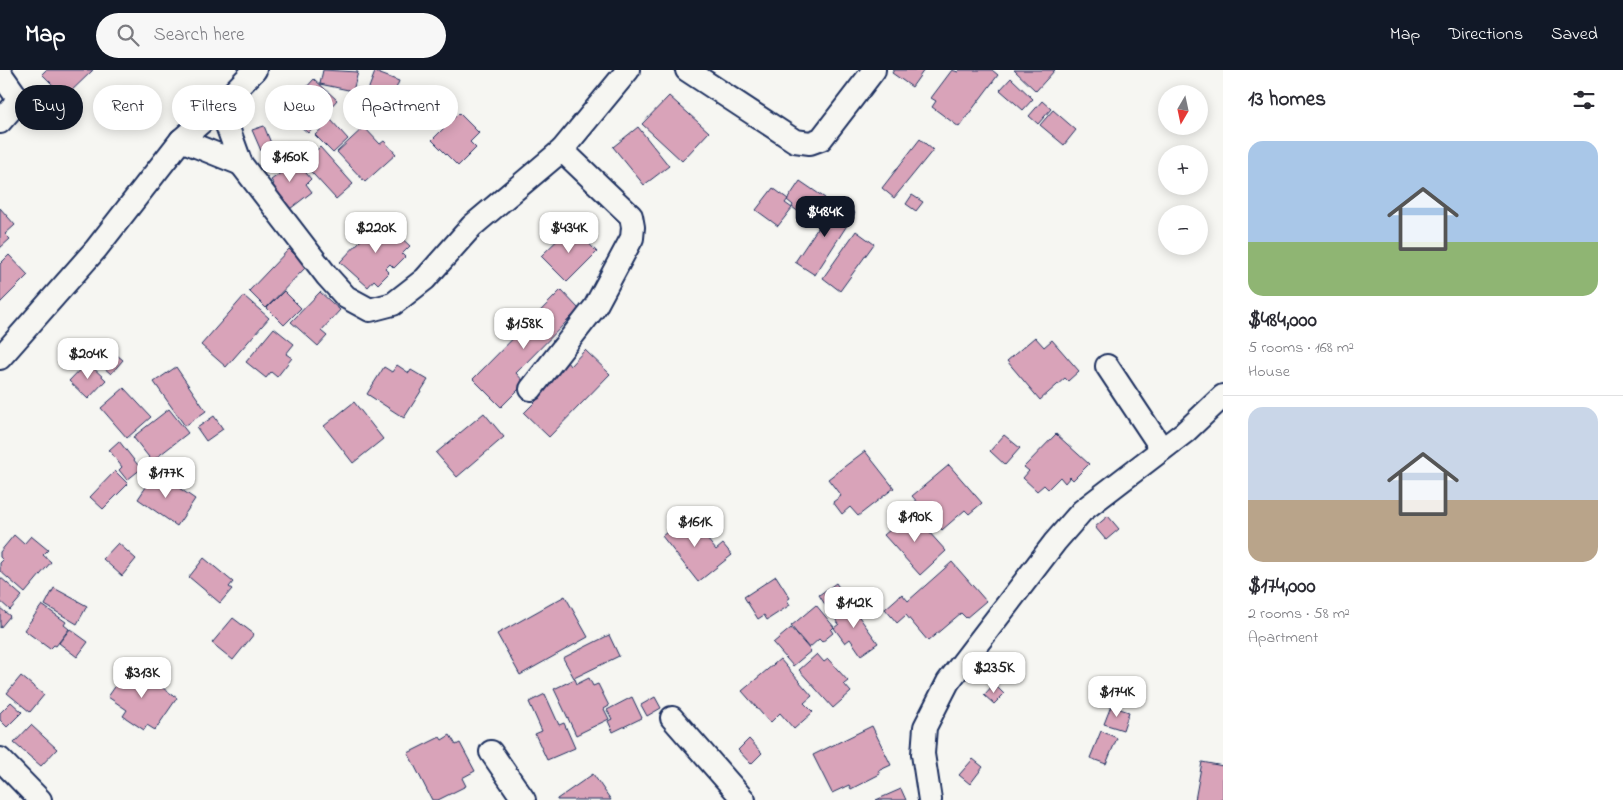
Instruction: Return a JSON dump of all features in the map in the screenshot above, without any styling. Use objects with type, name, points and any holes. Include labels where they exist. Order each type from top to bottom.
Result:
[{"type":"street","points":[[240,85],[255,70]]},
{"type":"street","points":[[229,130],[241,164],[327,276],[346,297],[370,310],[393,304],[425,279],[472,226],[562,150],[628,70]]},
{"type":"street","points":[[687,70],[795,141],[810,143],[822,139],[874,70]]},
{"type":"street","points":[[0,73],[16,97],[14,106],[0,122]]},
{"type":"street","points":[[5,344],[96,249],[181,140],[192,130]]},
{"type":"street","points":[[181,140],[241,164]]},
{"type":"street","points":[[531,388],[595,306],[632,238],[634,227],[631,216],[562,150]]},
{"type":"street","points":[[1107,366],[1162,450]]},
{"type":"street","points":[[930,800],[923,754],[925,727],[948,682],[1055,542],[1082,511],[1185,432],[1223,396]]},
{"type":"street","points":[[672,718],[744,800]]},
{"type":"street","points":[[491,752],[524,800]]},
{"type":"street","points":[[0,759],[40,800]]},
{"type":"building","points":[[46,70],[93,70],[77,85],[53,85],[42,74]]},
{"type":"building","points":[[323,70],[358,72],[355,85],[343,85],[343,89],[333,87],[333,85],[320,84]]},
{"type":"building","points":[[894,70],[924,70],[912,87],[892,73]]},
{"type":"building","points":[[952,70],[958,72],[959,70],[992,70],[998,75],[959,127],[932,107],[936,101],[931,98]]},
{"type":"building","points":[[1014,70],[1055,70],[1036,91]]},
{"type":"building","points":[[375,72],[399,81],[397,85],[370,85]]},
{"type":"building","points":[[1011,78],[1033,99],[1023,110],[1000,90]]},
{"type":"building","points":[[314,79],[321,85],[309,85]]},
{"type":"building","points":[[333,96],[337,100],[333,105]]},
{"type":"building","points":[[669,96],[709,132],[682,161],[642,124]]},
{"type":"building","points":[[1042,101],[1051,109],[1038,124],[1029,116]]},
{"type":"building","points":[[1053,110],[1076,130],[1064,145],[1040,125]]},
{"type":"building","points":[[458,114],[479,133],[470,142],[476,148],[458,166],[432,140],[442,130],[458,130]]},
{"type":"building","points":[[333,122],[348,139],[333,153],[315,135],[320,130],[333,130]]},
{"type":"building","points":[[264,126],[273,148],[262,153],[252,130]]},
{"type":"building","points":[[638,127],[669,166],[644,185],[613,147]]},
{"type":"building","points":[[361,130],[367,130],[380,144],[384,141],[396,154],[365,182],[337,152]]},
{"type":"building","points":[[920,139],[933,150],[894,198],[882,188]]},
{"type":"building","points":[[320,147],[353,184],[336,199],[303,163]]},
{"type":"building","points":[[289,152],[311,179],[306,184],[312,192],[286,212],[268,189],[274,184],[271,180],[282,172],[275,164]]},
{"type":"building","points":[[800,181],[825,198],[810,220],[792,207],[793,205],[787,200]]},
{"type":"building","points":[[773,188],[788,199],[785,203],[792,208],[778,226],[756,210]]},
{"type":"building","points":[[912,195],[923,202],[916,211],[906,204]]},
{"type":"building","points":[[836,201],[855,213],[815,275],[795,262]]},
{"type":"building","points":[[0,208],[15,225],[5,234],[10,239],[0,248]]},
{"type":"building","points":[[381,219],[410,246],[402,254],[405,257],[394,268],[390,264],[385,269],[389,273],[378,284],[374,280],[368,287],[340,262]]},
{"type":"building","points":[[572,226],[597,252],[567,282],[541,256]]},
{"type":"building","points":[[856,231],[874,244],[840,291],[823,278]]},
{"type":"building","points":[[289,249],[307,266],[266,308],[249,291]]},
{"type":"building","points":[[9,255],[28,275],[0,303],[0,264]]},
{"type":"building","points":[[561,290],[579,309],[516,373],[525,383],[501,407],[473,379]]},
{"type":"building","points":[[284,291],[301,308],[284,325],[267,308]]},
{"type":"building","points":[[320,292],[340,310],[321,331],[327,336],[318,346],[291,322]]},
{"type":"building","points":[[244,296],[269,318],[226,367],[201,345]]},
{"type":"building","points":[[274,328],[294,344],[286,354],[292,358],[277,377],[271,372],[266,378],[246,362]]},
{"type":"building","points":[[1035,337],[1044,347],[1052,340],[1079,371],[1068,381],[1065,378],[1040,400],[1007,361]]},
{"type":"building","points":[[106,346],[123,360],[111,374],[94,359]]},
{"type":"building","points":[[585,350],[610,374],[549,437],[524,413],[543,394],[539,390],[567,362],[570,366]]},
{"type":"building","points":[[87,362],[106,380],[88,399],[69,381]]},
{"type":"building","points":[[397,365],[409,373],[411,370],[428,380],[404,418],[367,394],[384,367],[392,372]]},
{"type":"building","points":[[176,367],[206,411],[185,426],[154,382]]},
{"type":"building","points":[[124,388],[151,417],[127,438],[101,408]]},
{"type":"building","points":[[354,402],[383,439],[353,463],[324,426]]},
{"type":"building","points":[[169,409],[188,433],[152,461],[133,437]]},
{"type":"building","points":[[484,413],[504,437],[457,477],[436,453]]},
{"type":"building","points":[[214,416],[223,429],[206,441],[197,428]]},
{"type":"building","points":[[1056,434],[1089,464],[1073,480],[1070,477],[1065,483],[1060,477],[1048,489],[1044,485],[1037,491],[1023,478],[1029,471],[1024,467]]},
{"type":"building","points":[[1004,435],[1020,448],[1005,465],[990,451]]},
{"type":"building","points":[[119,441],[141,469],[127,480],[119,470],[122,467],[109,450]]},
{"type":"building","points":[[865,451],[894,488],[858,516],[850,507],[842,514],[833,502],[841,496],[828,479]]},
{"type":"building","points":[[949,465],[982,503],[969,514],[965,510],[942,530],[912,496]]},
{"type":"building","points":[[115,471],[128,484],[103,509],[90,497]]},
{"type":"building","points":[[156,472],[195,499],[177,526],[138,499]]},
{"type":"building","points":[[693,512],[704,525],[699,529],[716,550],[723,544],[732,555],[698,582],[662,536]]},
{"type":"building","points":[[911,512],[946,551],[920,575],[884,535]]},
{"type":"building","points":[[1108,516],[1119,529],[1106,540],[1095,527]]},
{"type":"building","points":[[14,535],[24,544],[31,536],[48,550],[43,555],[51,562],[25,593],[0,571],[0,563],[3,560],[0,557],[0,552]]},
{"type":"building","points":[[118,543],[136,559],[122,576],[103,559]]},
{"type":"building","points":[[204,558],[233,582],[229,587],[232,589],[220,603],[189,577]]},
{"type":"building","points":[[952,562],[986,601],[966,618],[961,613],[928,641],[906,615],[897,623],[885,609],[902,594],[908,601]]},
{"type":"building","points":[[776,576],[790,598],[787,600],[790,605],[767,620],[764,615],[758,619],[744,597]]},
{"type":"building","points":[[0,577],[22,596],[10,610],[0,601]]},
{"type":"building","points":[[836,583],[849,602],[831,614],[819,595]]},
{"type":"building","points":[[54,588],[87,606],[77,624],[45,605]]},
{"type":"building","points":[[565,596],[588,637],[520,675],[497,634]]},
{"type":"building","points":[[849,603],[878,643],[861,655],[850,639],[845,643],[834,628],[839,624],[832,615]]},
{"type":"building","points":[[42,605],[66,622],[64,625],[69,629],[56,646],[54,645],[50,649],[24,630]]},
{"type":"building","points":[[816,605],[834,627],[831,630],[833,633],[822,642],[819,639],[809,648],[791,626]]},
{"type":"building","points":[[0,608],[10,616],[0,628]]},
{"type":"building","points":[[233,618],[254,634],[233,660],[212,643]]},
{"type":"building","points":[[791,628],[811,651],[793,666],[773,643]]},
{"type":"building","points":[[70,629],[88,642],[77,657],[59,643]]},
{"type":"building","points":[[609,635],[619,656],[574,678],[563,658]]},
{"type":"building","points":[[817,654],[824,662],[828,659],[848,681],[844,684],[851,692],[833,708],[799,670]]},
{"type":"building","points":[[780,659],[812,696],[804,703],[813,712],[794,729],[780,713],[770,723],[742,691]]},
{"type":"building","points":[[130,665],[177,698],[155,730],[147,725],[144,730],[123,716],[127,710],[108,697]]},
{"type":"building","points":[[21,676],[44,695],[30,712],[7,693]]},
{"type":"building","points":[[589,678],[593,686],[598,684],[609,706],[604,709],[609,719],[576,735],[554,689],[575,679],[577,684]]},
{"type":"building","points":[[994,684],[1004,694],[994,704],[984,695]]},
{"type":"building","points":[[545,694],[559,725],[564,723],[575,748],[547,760],[535,734],[542,731],[529,702]]},
{"type":"building","points":[[632,697],[642,718],[613,732],[608,721],[612,719],[607,710]]},
{"type":"building","points":[[655,697],[661,708],[647,716],[641,705]]},
{"type":"building","points":[[11,702],[22,712],[7,727],[0,720],[0,713]]},
{"type":"building","points":[[1111,706],[1129,712],[1123,730],[1104,724]]},
{"type":"building","points":[[31,725],[57,749],[41,766],[14,743]]},
{"type":"building","points":[[872,726],[891,765],[878,771],[880,774],[851,789],[849,785],[832,793],[813,755]]},
{"type":"building","points":[[1101,731],[1117,738],[1106,764],[1090,758]]},
{"type":"building","points":[[450,735],[456,745],[460,743],[475,771],[462,778],[466,786],[438,800],[432,800],[408,753],[440,737],[442,740]]},
{"type":"building","points":[[749,739],[762,753],[751,764],[738,750]]},
{"type":"building","points":[[973,759],[983,767],[970,784],[959,775]]},
{"type":"building","points":[[1202,762],[1223,766],[1223,800],[1195,800]]},
{"type":"building","points":[[593,774],[611,800],[557,800],[557,799]]},
{"type":"building","points":[[901,789],[906,800],[876,800]]}]
